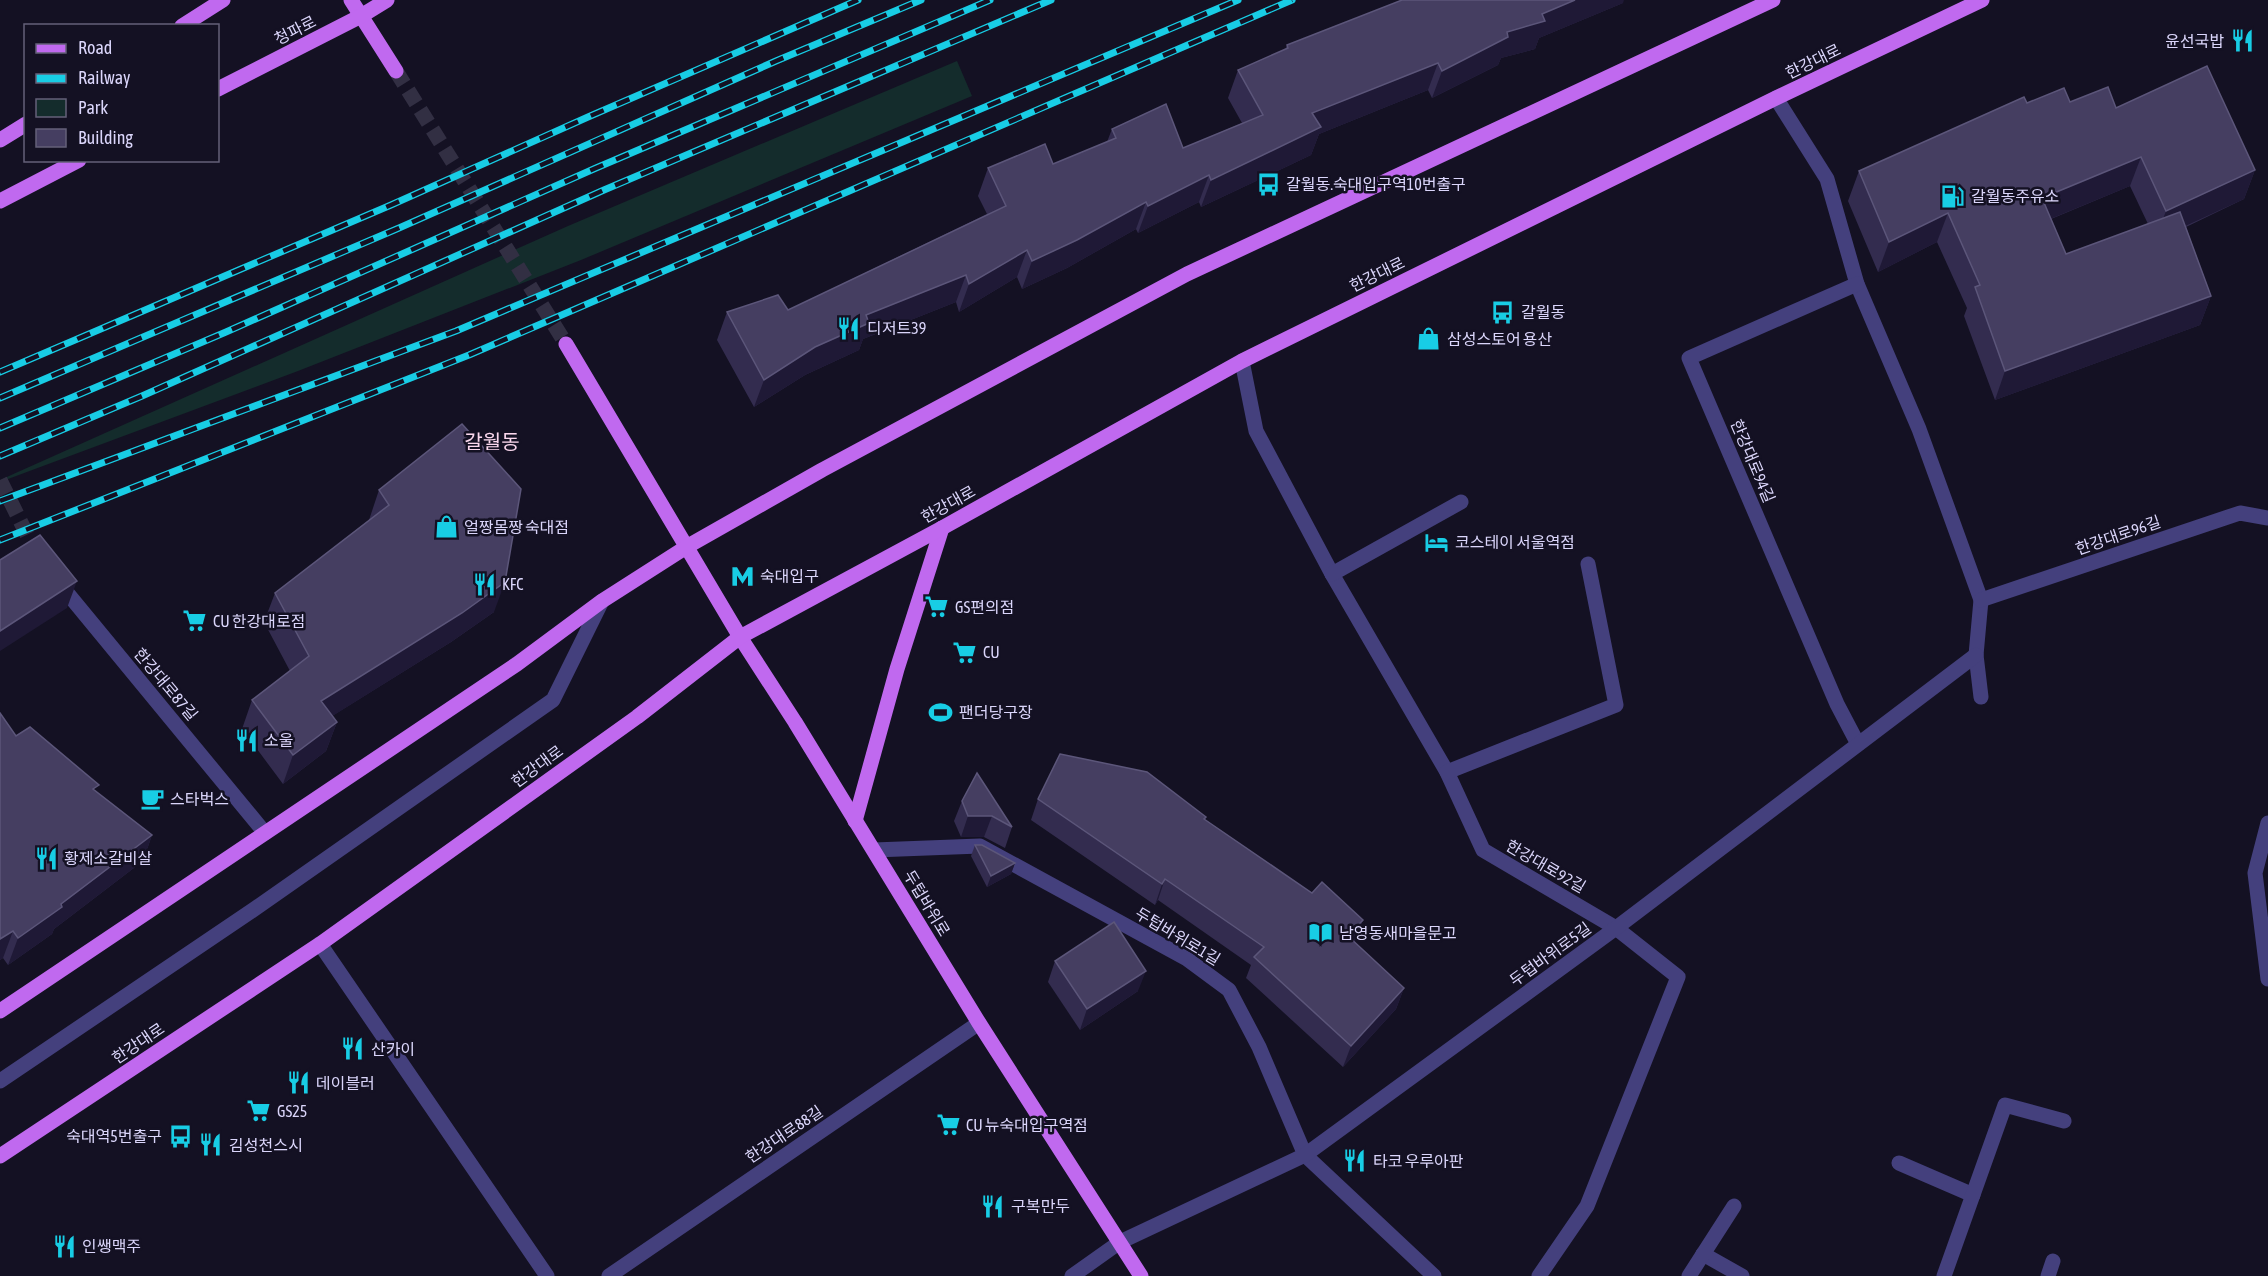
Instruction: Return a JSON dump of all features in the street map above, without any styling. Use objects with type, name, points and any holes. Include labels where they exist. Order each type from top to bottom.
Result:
[{"type":"main road","points":[[185,24],[223,0]]},
{"type":"main road","points":[[351,0],[396,71]]},
{"type":"main road","name":"청파로","points":[[219,88],[361,16],[387,0]]},
{"type":"main road","points":[[0,1011],[518,664],[602,601],[687,546],[822,470],[1187,274],[1773,0]]},
{"type":"main road","name":"한강대로","points":[[0,1156],[320,944],[637,717],[740,638],[1242,361],[1776,98],[1982,0]]},
{"type":"main road","points":[[0,140],[24,125]]},
{"type":"main road","points":[[0,201],[75,162]]},
{"type":"main road","name":"두텁바위로","points":[[566,344],[740,638],[979,1023],[1141,1276]]},
{"type":"main road","points":[[855,821],[897,669],[942,528]]},
{"type":"street","points":[[1776,98],[1827,179],[1857,284],[1919,429],[1981,600],[1976,654],[1981,697]]},
{"type":"street","name":"한강대로94길","points":[[1857,284],[1689,358],[1837,704],[1858,744]]},
{"type":"street","name":"한강대로92길","points":[[1242,361],[1256,431],[1332,574],[1447,772],[1483,850],[1616,928],[1678,977],[1587,1206],[1539,1276]]},
{"type":"street","points":[[1332,574],[1461,502]]},
{"type":"street","name":"한강대로96길","points":[[1981,600],[2241,513],[2268,518]]},
{"type":"street","points":[[1447,772],[1616,705],[1588,564]]},
{"type":"street","name":"한강대로87길","points":[[46,568],[265,833]]},
{"type":"street","points":[[0,1081],[253,910],[553,700],[602,601]]},
{"type":"street","name":"두텁바위로5길","points":[[1120,1242],[1305,1155],[1616,928],[1976,654]]},
{"type":"street","points":[[2268,823],[2255,873],[2268,979]]},
{"type":"street","name":"두텁바위로1길","points":[[873,850],[980,846],[1187,959],[1229,990],[1259,1047],[1305,1155],[1434,1276]]},
{"type":"street","points":[[320,944],[547,1276]]},
{"type":"street","name":"한강대로88길","points":[[609,1276],[979,1023]]},
{"type":"street","points":[[1944,1276],[2005,1105],[2064,1121]]},
{"type":"street","points":[[1899,1162],[1973,1195]]},
{"type":"street","points":[[1689,1276],[1734,1206]]},
{"type":"street","points":[[1072,1276],[1120,1242]]},
{"type":"street","points":[[1703,1254],[1742,1276]]},
{"type":"street","points":[[2048,1276],[2053,1261]]},
{"type":"green space","points":[[957,61],[972,96],[581,260],[298,371],[0,482],[0,480],[568,226]]},
{"type":"building","points":[[1402,0],[1575,0],[1542,14],[1545,21],[1507,32],[1508,37],[1442,71],[1438,63],[1312,113],[1321,127],[1211,180],[1209,175],[1148,206],[1146,202],[1077,240],[1032,261],[1027,250],[969,284],[966,275],[866,315],[869,323],[815,347],[764,380],[727,312],[778,295],[788,310],[1006,206],[988,168],[1045,144],[1053,164],[1116,138],[1112,129],[1166,104],[1183,148],[1263,115],[1238,70],[1288,48],[1287,45]]},
{"type":"building","points":[[2207,66],[2255,170],[2166,211],[2141,157],[2042,198],[2066,254],[2180,212],[2211,296],[2005,371],[1975,287],[1980,285],[1948,213],[1889,242],[1859,171],[2024,97],[2027,103],[2064,88],[2070,102],[2108,87],[2116,108]]},
{"type":"building","points":[[462,424],[521,489],[505,582],[462,613],[321,701],[337,722],[293,755],[252,700],[309,656],[275,593],[389,505],[379,490]]},
{"type":"building","points":[[40,535],[77,581],[0,631],[0,560]]},
{"type":"building","points":[[0,713],[16,736],[30,727],[99,785],[93,789],[152,835],[61,904],[62,907],[18,938],[13,931],[0,939]]},
{"type":"building","points":[[1060,754],[1147,772],[1206,817],[1204,819],[1312,893],[1322,882],[1363,920],[1348,936],[1404,988],[1351,1046],[1254,957],[1264,947],[1165,879],[1162,884],[1038,799]]},
{"type":"building","points":[[977,773],[1012,827],[992,816],[968,816],[962,801]]},
{"type":"building","points":[[975,845],[982,845],[1015,863],[991,876]]},
{"type":"building","points":[[1114,922],[1146,971],[1087,1009],[1055,961]]},
{"type":"tunnel","points":[[396,71],[566,344]]},
{"type":"tunnel","points":[[0,480],[39,559]]},
{"type":"railway","points":[[0,372],[391,205],[858,0]]},
{"type":"railway","points":[[0,398],[399,228],[776,61],[921,0]]},
{"type":"railway","points":[[0,428],[226,332],[596,168],[990,0]]},
{"type":"railway","points":[[0,456],[142,396],[604,190],[1051,0]]},
{"type":"railway","points":[[0,501],[456,331],[1238,0]]},
{"type":"railway","points":[[0,540],[469,355],[1292,0]]},
{"type":"place","name":"윤선국밥","points":[[2242,41]]},
{"type":"place","name":"갈월동.숙대입구역10번출구","points":[[1268,184]]},
{"type":"place","name":"갈월동주유소","points":[[1953,196]]},
{"type":"place","name":"갈월동","points":[[1503,312]]},
{"type":"place","name":"디저트39","points":[[849,328]]},
{"type":"place","name":"삼성스토어 용산","points":[[1429,339]]},
{"type":"place","name":"얼짱몸짱 숙대점","points":[[446,527]]},
{"type":"place","name":"코스테이 서울역점","points":[[1437,542]]},
{"type":"place","name":"숙대입구","points":[[742,576]]},
{"type":"place","name":"KFC","points":[[484,584]]},
{"type":"place","name":"GS편의점","points":[[937,607]]},
{"type":"place","name":"CU 한강대로점","points":[[195,621]]},
{"type":"place","name":"CU","points":[[965,652]]},
{"type":"place","name":"팬더당구장","points":[[941,712]]},
{"type":"place","name":"소울","points":[[246,740]]},
{"type":"place","name":"스타벅스","points":[[152,799]]},
{"type":"place","name":"황제소갈비살","points":[[46,858]]},
{"type":"place","name":"남영동새마을문고","points":[[1321,933]]},
{"type":"place","name":"산카이","points":[[353,1049]]},
{"type":"place","name":"데이블러","points":[[298,1083]]},
{"type":"place","name":"GS25","points":[[259,1111]]},
{"type":"place","name":"CU 뉴숙대입구역점","points":[[948,1125]]},
{"type":"place","name":"숙대역5번출구","points":[[180,1136]]},
{"type":"place","name":"김성천스시","points":[[211,1145]]},
{"type":"place","name":"타코 우루아판","points":[[1355,1161]]},
{"type":"place","name":"구복만두","points":[[993,1206]]},
{"type":"place","name":"인쌩맥주","points":[[64,1246]]},
{"type":"district","name":"갈월동","points":[[492,442]]}]
